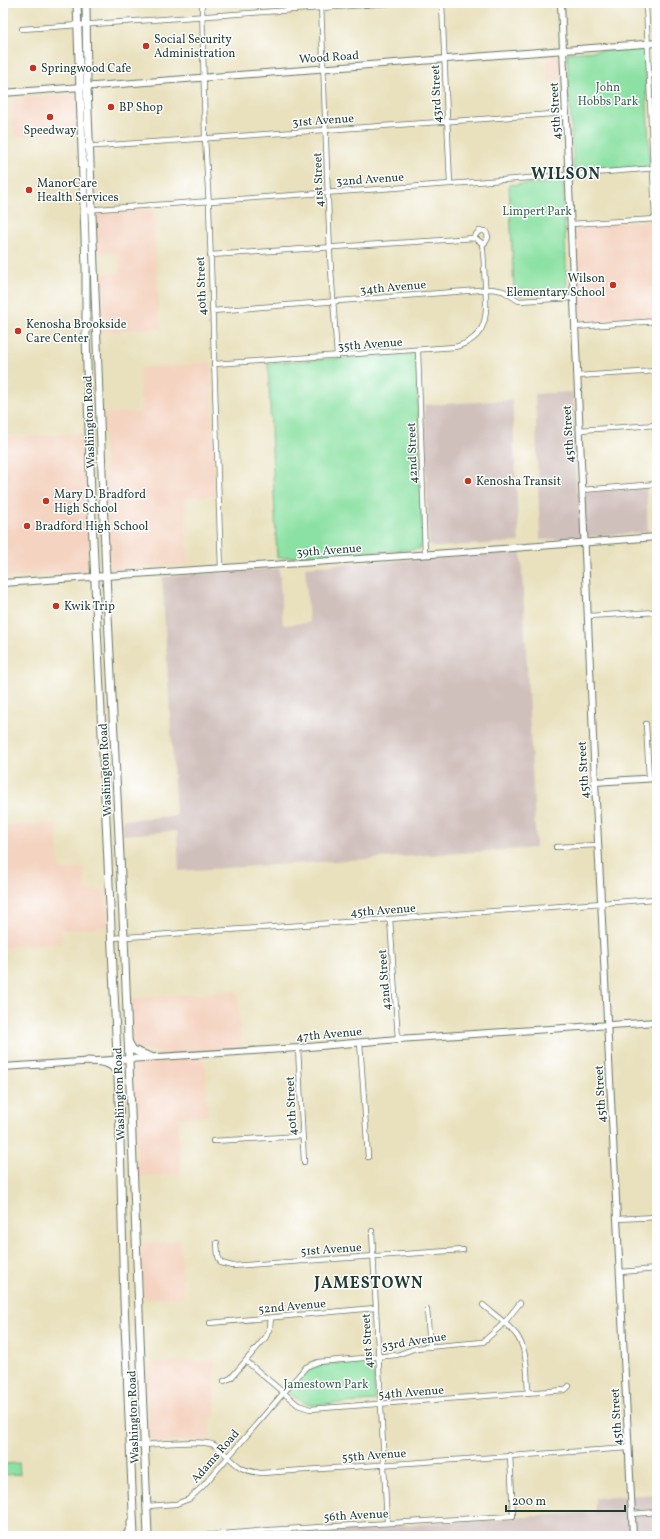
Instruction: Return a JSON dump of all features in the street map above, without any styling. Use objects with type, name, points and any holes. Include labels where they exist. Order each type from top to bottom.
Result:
[{"type":"main road","name":"Washington Road","points":[[77,3],[90,147],[104,530],[124,937],[148,1536]]},
{"type":"main road","name":"Washington Road","points":[[86,3],[87,25],[82,147],[91,497],[118,1076],[124,1301],[134,1536]]},
{"type":"main road","points":[[85,238],[93,237]]},
{"type":"main road","points":[[91,497],[96,496],[99,500],[100,520],[104,530]]},
{"type":"main road","points":[[128,1042],[133,1050],[151,1057]]},
{"type":"main road","points":[[88,1061],[102,1062],[111,1065],[118,1076]]},
{"type":"main road","points":[[124,1301],[139,1300]]},
{"type":"main road","points":[[126,1536],[131,1528],[133,1500]]},
{"type":"street","name":"40th Street","points":[[202,3],[205,78],[205,138],[209,200],[221,569]]},
{"type":"street","points":[[22,29],[203,17],[321,6],[392,3]]},
{"type":"street","name":"43rd Street","points":[[442,3],[450,184]]},
{"type":"street","name":"45th Street","points":[[561,3],[595,782],[633,1536]]},
{"type":"street","points":[[570,224],[656,219],[655,168],[646,3]]},
{"type":"street","name":"41st Street","points":[[321,6],[330,248],[337,356]]},
{"type":"street","name":"Wood Road","points":[[3,93],[657,43]]},
{"type":"street","name":"31st Avenue","points":[[82,147],[567,113]]},
{"type":"street","name":"32nd Avenue","points":[[84,210],[92,208],[450,184],[655,168]]},
{"type":"street","name":"35th Avenue","points":[[214,364],[418,350],[463,345],[476,336],[486,321],[487,310],[482,245],[488,238],[485,231],[479,231],[473,238]]},
{"type":"street","points":[[210,255],[473,238],[479,240],[482,245]]},
{"type":"street","name":"34th Avenue","points":[[212,311],[333,302],[485,287],[502,291],[514,299],[524,302],[573,298]]},
{"type":"street","points":[[575,328],[657,321]]},
{"type":"street","name":"42nd Street","points":[[418,350],[425,554]]},
{"type":"street","points":[[577,376],[657,371]]},
{"type":"street","points":[[579,430],[657,425]]},
{"type":"street","points":[[582,490],[657,484]]},
{"type":"street","name":"39th Avenue","points":[[3,583],[106,575],[221,569],[657,537]]},
{"type":"street","points":[[588,616],[657,612]]},
{"type":"street","points":[[646,724],[649,778]]},
{"type":"street","points":[[595,782],[657,778]]},
{"type":"street","points":[[556,847],[598,845]]},
{"type":"street","name":"45th Avenue","points":[[112,938],[390,920],[601,902],[655,899]]},
{"type":"street","name":"42nd Street","points":[[390,920],[398,1039]]},
{"type":"street","name":"47th Avenue","points":[[3,1066],[298,1048],[398,1039],[657,1022]]},
{"type":"street","points":[[360,1042],[368,1158]]},
{"type":"street","name":"40th Street","points":[[298,1048],[304,1162]]},
{"type":"street","points":[[213,1141],[302,1136]]},
{"type":"street","points":[[617,1219],[657,1217]]},
{"type":"street","name":"41st Street","points":[[372,1231],[387,1523]]},
{"type":"street","name":"51st Avenue","points":[[217,1243],[218,1256],[221,1263],[232,1266],[463,1250]]},
{"type":"street","points":[[620,1272],[657,1269]]},
{"type":"street","name":"53rd Avenue","points":[[284,1392],[306,1367],[318,1362],[397,1355],[416,1348],[483,1342],[504,1323],[520,1303]]},
{"type":"street","points":[[483,1305],[519,1338],[525,1356],[528,1393]]},
{"type":"street","name":"52nd Avenue","points":[[210,1323],[375,1308]]},
{"type":"street","points":[[427,1310],[430,1346]]},
{"type":"street","points":[[224,1381],[231,1378],[266,1337],[270,1327],[270,1318]]},
{"type":"street","name":"54th Avenue","points":[[246,1361],[298,1405],[310,1409],[565,1390],[569,1386]]},
{"type":"street","name":"Adams Road","points":[[147,1506],[176,1504],[189,1499],[203,1486],[284,1392]]},
{"type":"street","name":"55th Avenue","points":[[131,1446],[199,1443],[213,1444],[240,1467],[250,1472],[261,1473],[629,1448]]},
{"type":"street","name":"56th Avenue","points":[[201,1536],[513,1516],[510,1456]]},
{"type":"street","points":[[632,1514],[657,1512]]},
{"type":"shaded area","points":[[557,55],[560,57],[561,80],[548,81],[547,56]]},
{"type":"shaded area","points":[[75,95],[77,98],[78,134],[14,136],[12,99]]},
{"type":"shaded area","points":[[153,208],[160,328],[101,332],[97,274],[120,272],[119,254],[113,252],[95,253],[95,214],[98,212]]},
{"type":"shaded area","points":[[657,220],[657,317],[584,323],[579,322],[575,231],[577,227]]},
{"type":"shaded area","points":[[211,362],[216,496],[185,498],[188,565],[112,569],[109,567],[108,563],[103,414],[141,412],[140,369]]},
{"type":"shaded area","points":[[573,392],[576,492],[646,487],[648,532],[540,540],[535,394]]},
{"type":"shaded area","points":[[512,400],[519,542],[437,547],[431,546],[429,542],[424,405]]},
{"type":"shaded area","name":"Mary D. Bradford High School","points":[[86,433],[89,570],[3,578],[3,438]]},
{"type":"shaded area","points":[[521,551],[536,848],[179,871],[177,831],[123,835],[122,820],[176,816],[162,577],[279,568],[283,625],[309,623],[305,567]]},
{"type":"shaded area","points":[[56,823],[59,870],[84,868],[86,891],[107,890],[108,927],[62,930],[62,943],[3,947],[3,826]]},
{"type":"shaded area","points":[[237,991],[241,1047],[204,1049],[208,1116],[178,1118],[181,1174],[138,1177],[133,1068],[138,1062],[160,1059],[161,1051],[143,1051],[135,1049],[131,1039],[130,998]]},
{"type":"shaded area","points":[[180,1241],[184,1297],[144,1299],[140,1244]]},
{"type":"shaded area","points":[[214,1360],[216,1416],[209,1417],[210,1440],[153,1443],[150,1441],[148,1435],[146,1364]]},
{"type":"shaded area","points":[[657,1494],[657,1536],[331,1536],[330,1530],[595,1512],[595,1498]]},
{"type":"green space","name":"John Hobbs Park","points":[[644,48],[650,167],[574,172],[567,53]]},
{"type":"green space","name":"Limpert Park","points":[[563,182],[567,292],[520,295],[515,293],[509,185]]},
{"type":"green space","points":[[413,354],[416,357],[423,543],[419,549],[277,558],[268,363]]},
{"type":"green space","name":"Jamestown Park","points":[[373,1362],[375,1401],[311,1405],[300,1401],[288,1392],[308,1369],[318,1364]]},
{"type":"green space","points":[[19,1463],[20,1474],[3,1475],[3,1464]]},
{"type":"place","name":"Social Security Administration","points":[[146,46]]},
{"type":"place","name":"Springwood Cafe","points":[[33,68]]},
{"type":"place","name":"BP Shop","points":[[111,107]]},
{"type":"place","name":"Speedway","points":[[50,117]]},
{"type":"place","name":"ManorCare Health Services","points":[[29,190]]},
{"type":"place","name":"Wilson Elementary School","points":[[613,285]]},
{"type":"place","name":"Kenosha Brookside Care Center","points":[[18,331]]},
{"type":"place","name":"Kenosha Transit","points":[[468,481]]},
{"type":"place","name":"Mary D. Bradford High School","points":[[46,501]]},
{"type":"place","name":"Bradford High School","points":[[27,526]]},
{"type":"place","name":"Kwik Trip","points":[[56,606]]},
{"type":"district","name":"WILSON","points":[[566,173]]},
{"type":"district","name":"JAMESTOWN","points":[[369,1282]]}]
